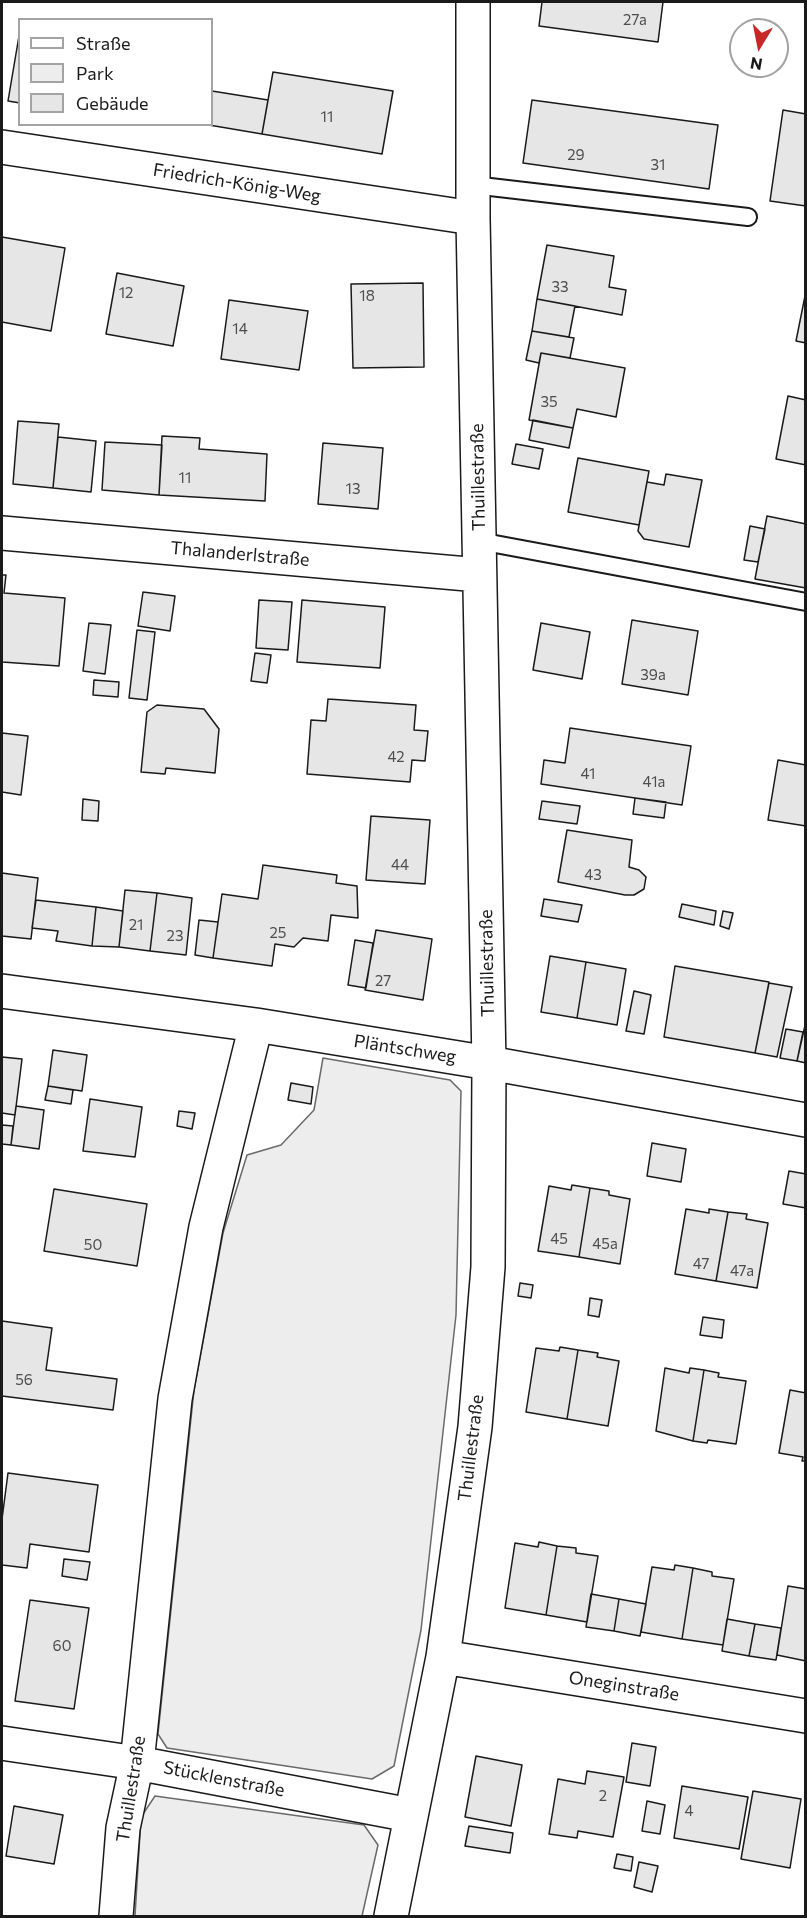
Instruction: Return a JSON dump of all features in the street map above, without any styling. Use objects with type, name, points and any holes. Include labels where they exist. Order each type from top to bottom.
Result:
[{"type":"street","name":"Thuillestraße","points":[[391,1917],[443,1657],[475,1427],[488,1267],[489,1063],[472,185],[473,2]]},
{"type":"street","name":"Friedrich-König-Weg","points":[[2,147],[473,218]]},
{"type":"street","name":"Thalanderlstraße","points":[[2,533],[480,575]]},
{"type":"street","name":"Pläntschweg","points":[[2,991],[256,1025],[489,1063],[806,1120]]},
{"type":"street","name":"Thuillestraße","points":[[116,1917],[123,1828],[137,1763],[175,1399],[206,1227],[256,1025]]},
{"type":"street","name":"Oneginstraße","points":[[443,1657],[806,1716]]},
{"type":"street","name":"Stücklenstraße","points":[[2,1743],[137,1763],[410,1815]]},
{"type":"lane","points":[[472,185],[748,217]]},
{"type":"lane","points":[[479,541],[806,602]]},
{"type":"green space","points":[[323,1058],[450,1080],[461,1091],[456,1315],[421,1630],[394,1766],[372,1779],[167,1748],[158,1734],[194,1390],[223,1233],[247,1155],[281,1145],[314,1110]]},
{"type":"green space","points":[[155,1796],[364,1825],[378,1845],[362,1916],[135,1916],[141,1817]]},
{"type":"building","points":[[542,2],[663,2],[658,42],[539,26]]},
{"type":"building","points":[[18,42],[18,103],[8,101]]},
{"type":"building","points":[[273,72],[393,91],[382,154],[262,134]]},
{"type":"building","points":[[213,91],[268,100],[262,134],[213,126]]},
{"type":"building","points":[[532,100],[718,125],[709,189],[523,163]]},
{"type":"building","points":[[783,110],[806,114],[806,206],[770,201]]},
{"type":"building","points":[[2,237],[65,248],[51,331],[2,322]]},
{"type":"building","points":[[547,245],[614,256],[609,287],[626,290],[622,315],[537,299]]},
{"type":"building","points":[[117,273],[184,286],[173,346],[106,334]]},
{"type":"building","points":[[423,283],[424,367],[353,368],[351,284]]},
{"type":"building","points":[[806,291],[806,343],[796,341]]},
{"type":"building","points":[[537,299],[575,306],[569,337],[532,331]]},
{"type":"building","points":[[229,300],[308,311],[299,370],[221,359]]},
{"type":"building","points":[[532,331],[574,338],[570,358],[541,353],[539,363],[526,360]]},
{"type":"building","points":[[541,353],[625,368],[616,417],[577,409],[573,428],[529,420]]},
{"type":"building","points":[[788,396],[806,400],[806,465],[776,459]]},
{"type":"building","points":[[533,420],[573,428],[569,448],[529,440]]},
{"type":"building","points":[[18,421],[59,424],[53,488],[13,484]]},
{"type":"building","points":[[162,436],[200,438],[199,449],[267,454],[265,501],[159,495]]},
{"type":"building","points":[[58,437],[96,441],[91,492],[53,488]]},
{"type":"building","points":[[105,442],[162,445],[159,495],[102,490]]},
{"type":"building","points":[[323,443],[383,448],[378,509],[318,504]]},
{"type":"building","points":[[516,444],[543,449],[539,469],[512,464]]},
{"type":"building","points":[[578,458],[649,471],[639,525],[568,512]]},
{"type":"building","points":[[666,474],[702,480],[689,547],[644,539],[638,531],[647,482],[664,485]]},
{"type":"building","points":[[767,516],[806,524],[806,588],[755,579]]},
{"type":"building","points":[[750,526],[765,529],[758,562],[744,560]]},
{"type":"building","points":[[2,575],[6,575],[4,593],[65,598],[59,666],[2,662]]},
{"type":"building","points":[[143,592],[175,596],[170,631],[138,626]]},
{"type":"building","points":[[259,600],[292,602],[288,650],[256,648]]},
{"type":"building","points":[[302,600],[385,607],[380,668],[297,662]]},
{"type":"building","points":[[632,620],[698,631],[688,695],[622,684]]},
{"type":"building","points":[[89,623],[111,625],[105,674],[83,671]]},
{"type":"building","points":[[541,623],[590,632],[582,679],[533,670]]},
{"type":"building","points":[[137,630],[155,632],[147,700],[129,698]]},
{"type":"building","points":[[255,653],[271,655],[267,683],[251,681]]},
{"type":"building","points":[[94,680],[119,682],[118,697],[93,695]]},
{"type":"building","points":[[328,699],[416,705],[414,730],[428,731],[425,761],[412,760],[410,782],[307,774],[311,720],[326,721]]},
{"type":"building","points":[[157,705],[204,709],[219,729],[215,773],[166,768],[165,774],[141,772],[147,712]]},
{"type":"building","points":[[570,728],[691,746],[682,805],[541,784],[544,760],[565,763]]},
{"type":"building","points":[[2,733],[28,736],[21,795],[2,792]]},
{"type":"building","points":[[778,760],[806,765],[806,826],[768,820]]},
{"type":"building","points":[[635,798],[666,802],[664,818],[633,814]]},
{"type":"building","points":[[83,799],[99,801],[98,821],[82,820]]},
{"type":"building","points":[[542,801],[580,806],[577,824],[539,819]]},
{"type":"building","points":[[371,816],[430,820],[425,884],[366,880]]},
{"type":"building","points":[[567,830],[632,840],[629,867],[639,870],[646,877],[644,889],[634,895],[625,895],[558,882]]},
{"type":"building","points":[[263,865],[337,875],[336,883],[357,886],[358,918],[331,915],[328,941],[303,938],[294,947],[275,944],[272,966],[213,958],[222,894],[258,899]]},
{"type":"building","points":[[2,873],[38,878],[31,939],[2,936]]},
{"type":"building","points":[[125,890],[157,893],[150,951],[119,947]]},
{"type":"building","points":[[157,893],[192,898],[186,955],[150,951]]},
{"type":"building","points":[[544,899],[582,905],[578,922],[541,916]]},
{"type":"building","points":[[36,900],[96,907],[92,946],[56,941],[58,931],[32,928]]},
{"type":"building","points":[[682,904],[716,911],[714,925],[679,917]]},
{"type":"building","points":[[96,907],[123,911],[119,947],[92,946]]},
{"type":"building","points":[[723,911],[733,913],[729,929],[720,926]]},
{"type":"building","points":[[199,920],[218,922],[213,958],[195,955]]},
{"type":"building","points":[[376,930],[432,939],[423,1000],[365,990]]},
{"type":"building","points":[[355,940],[373,943],[366,988],[348,985]]},
{"type":"building","points":[[550,956],[586,962],[577,1018],[541,1012]]},
{"type":"building","points":[[586,962],[626,969],[617,1025],[577,1018]]},
{"type":"building","points":[[675,966],[769,982],[755,1053],[664,1037]]},
{"type":"building","points":[[769,983],[792,987],[777,1057],[755,1053]]},
{"type":"building","points":[[634,991],[651,995],[644,1034],[626,1031]]},
{"type":"building","points":[[806,1021],[806,1063],[797,1061]]},
{"type":"building","points":[[786,1029],[803,1032],[797,1061],[780,1058]]},
{"type":"building","points":[[53,1050],[87,1055],[82,1091],[48,1086]]},
{"type":"building","points":[[2,1057],[22,1059],[15,1115],[2,1113]]},
{"type":"building","points":[[291,1083],[313,1087],[311,1104],[288,1100]]},
{"type":"building","points":[[48,1086],[73,1090],[71,1104],[45,1100]]},
{"type":"building","points":[[90,1099],[142,1107],[135,1157],[83,1151]]},
{"type":"building","points":[[16,1106],[44,1110],[39,1149],[11,1145]]},
{"type":"building","points":[[179,1111],[195,1113],[192,1129],[177,1126]]},
{"type":"building","points":[[2,1125],[13,1126],[11,1145],[2,1144]]},
{"type":"building","points":[[652,1143],[686,1149],[681,1182],[647,1176]]},
{"type":"building","points":[[789,1171],[806,1174],[806,1208],[783,1204]]},
{"type":"building","points":[[572,1185],[590,1188],[579,1257],[538,1251],[549,1186],[571,1190]]},
{"type":"building","points":[[590,1188],[609,1191],[609,1195],[630,1199],[620,1264],[579,1257]]},
{"type":"building","points":[[54,1189],[147,1204],[137,1266],[44,1251]]},
{"type":"building","points":[[686,1209],[709,1213],[709,1209],[728,1212],[716,1281],[675,1274]]},
{"type":"building","points":[[728,1212],[747,1214],[746,1219],[768,1223],[757,1288],[716,1281]]},
{"type":"building","points":[[520,1283],[533,1285],[531,1298],[518,1296]]},
{"type":"building","points":[[590,1298],[602,1300],[599,1317],[588,1315]]},
{"type":"building","points":[[703,1317],[724,1320],[722,1338],[700,1335]]},
{"type":"building","points":[[2,1321],[52,1328],[46,1370],[117,1379],[113,1410],[2,1396]]},
{"type":"building","points":[[560,1347],[578,1350],[567,1419],[526,1412],[536,1348],[559,1351]]},
{"type":"building","points":[[578,1350],[598,1353],[597,1357],[619,1361],[608,1426],[567,1419]]},
{"type":"building","points":[[665,1368],[689,1373],[690,1368],[704,1370],[693,1441],[656,1431]]},
{"type":"building","points":[[704,1370],[719,1373],[718,1377],[746,1381],[736,1444],[708,1440],[707,1443],[693,1441]]},
{"type":"building","points":[[790,1390],[806,1393],[806,1461],[802,1461],[803,1457],[779,1453]]},
{"type":"building","points":[[8,1473],[98,1485],[89,1552],[30,1544],[27,1568],[2,1565],[2,1519]]},
{"type":"building","points":[[539,1542],[557,1546],[546,1615],[505,1608],[515,1543],[538,1547]]},
{"type":"building","points":[[557,1546],[576,1548],[576,1553],[598,1556],[587,1622],[546,1615]]},
{"type":"building","points":[[64,1559],[90,1562],[87,1580],[62,1576]]},
{"type":"building","points":[[675,1565],[693,1568],[682,1639],[641,1632],[652,1567],[674,1570]]},
{"type":"building","points":[[693,1568],[712,1572],[712,1576],[734,1579],[723,1645],[682,1639]]},
{"type":"building","points":[[788,1586],[806,1589],[806,1661],[777,1655]]},
{"type":"building","points":[[591,1594],[619,1599],[614,1631],[586,1627]]},
{"type":"building","points":[[619,1599],[646,1604],[640,1636],[614,1631]]},
{"type":"building","points":[[30,1600],[89,1608],[74,1709],[15,1701]]},
{"type":"building","points":[[727,1619],[755,1624],[749,1656],[722,1651]]},
{"type":"building","points":[[755,1624],[781,1628],[776,1660],[749,1656]]},
{"type":"building","points":[[632,1743],[656,1747],[650,1786],[626,1782]]},
{"type":"building","points":[[476,1756],[522,1765],[511,1826],[465,1817]]},
{"type":"building","points":[[587,1771],[624,1777],[613,1837],[578,1831],[577,1838],[549,1834],[558,1779],[585,1784]]},
{"type":"building","points":[[682,1786],[748,1797],[739,1849],[674,1838]]},
{"type":"building","points":[[753,1791],[801,1799],[790,1868],[741,1859]]},
{"type":"building","points":[[647,1801],[665,1805],[660,1834],[642,1831]]},
{"type":"building","points":[[14,1806],[63,1815],[54,1864],[6,1856]]},
{"type":"building","points":[[469,1826],[513,1833],[510,1853],[465,1846]]},
{"type":"building","points":[[617,1854],[633,1857],[631,1871],[614,1868]]},
{"type":"building","points":[[639,1862],[658,1866],[652,1892],[634,1887]]}]
